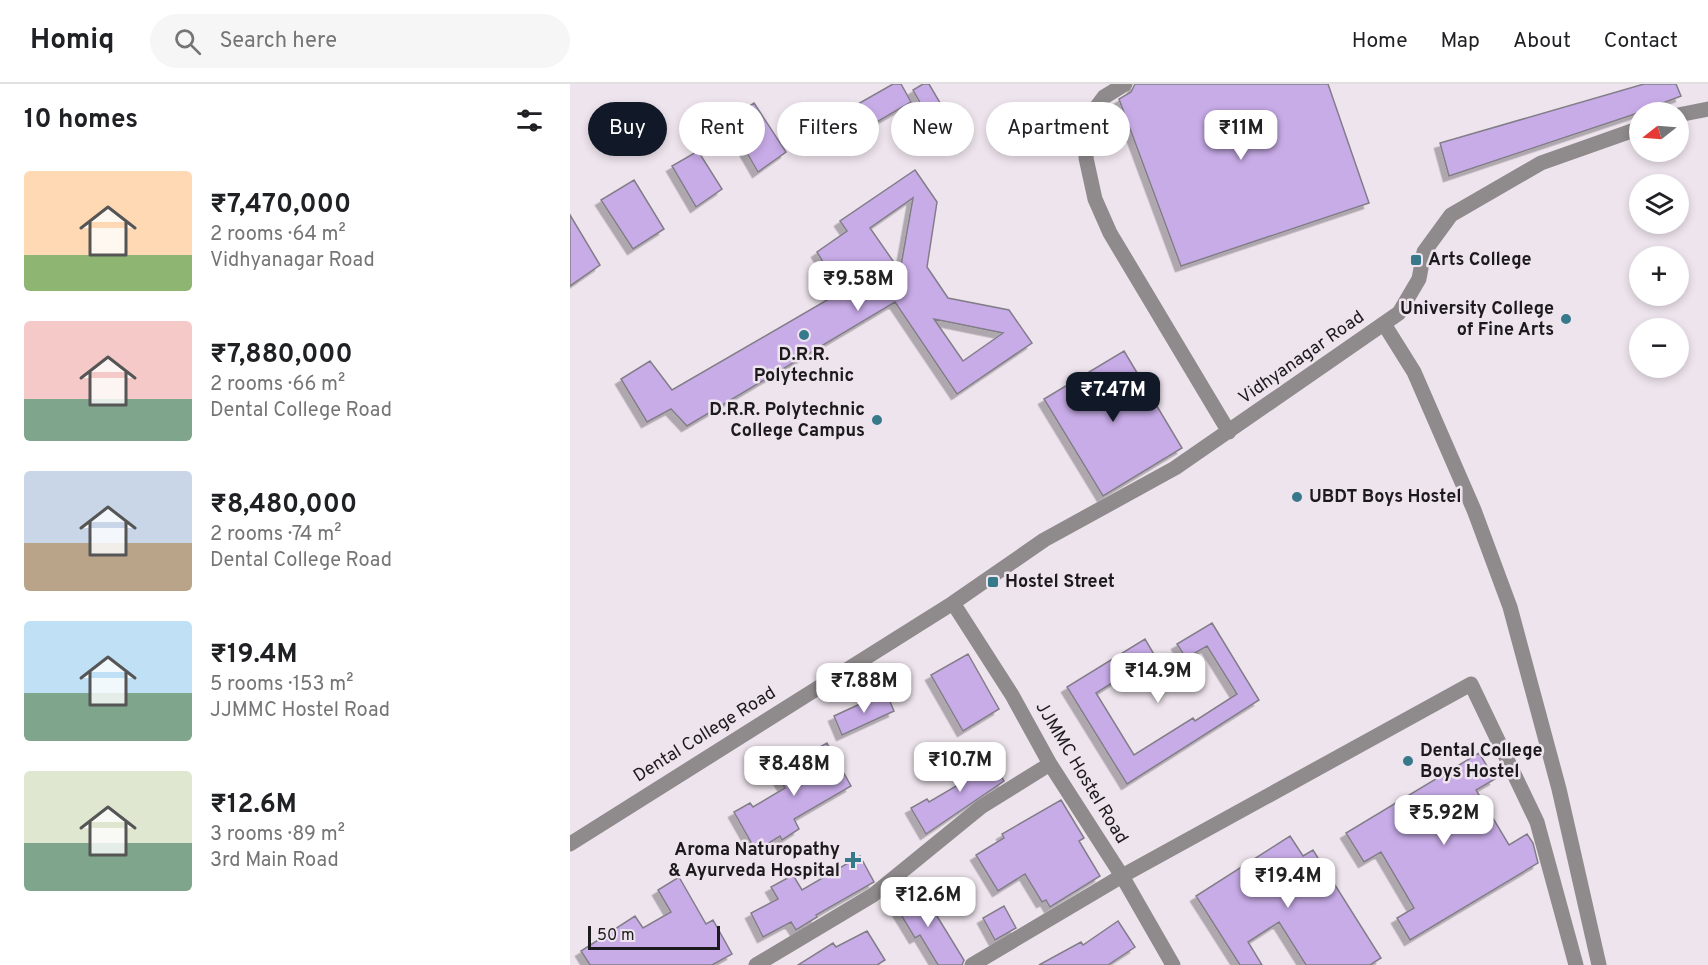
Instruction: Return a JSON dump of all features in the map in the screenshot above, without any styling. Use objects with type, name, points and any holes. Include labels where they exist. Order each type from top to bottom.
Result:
[{"type":"street","points":[[1125,84],[1104,97],[1089,117],[1086,158],[1095,198],[1110,233],[1229,432]]},
{"type":"street","points":[[1689,113],[1708,109]]},
{"type":"street","name":"Vidhyanagar Road","points":[[953,603],[1044,540],[1175,468],[1399,313],[1419,279],[1424,252],[1451,216],[1540,163],[1629,132]]},
{"type":"street","points":[[1384,324],[1414,372],[1474,510],[1510,607],[1559,789],[1599,965]]},
{"type":"street","name":"JJMMC Hostel Road","points":[[953,603],[1012,695],[1050,764],[1122,876],[1173,965]]},
{"type":"street","name":"Dental College Road","points":[[570,844],[953,603]]},
{"type":"street","points":[[972,965],[1122,876],[1471,684],[1537,822],[1576,965]]},
{"type":"street","points":[[756,965],[873,895],[981,807],[1050,764]]},
{"type":"building","points":[[893,84],[901,84],[911,102],[891,102],[891,114],[879,121],[879,102],[861,102]]},
{"type":"building","points":[[923,84],[929,84],[940,102],[920,102],[913,90]]},
{"type":"building","points":[[1135,84],[1328,84],[1369,203],[1181,266],[1130,129],[1130,102],[1120,102],[1119,99],[1131,92]]},
{"type":"building","points":[[1644,84],[1676,84],[1681,96],[1666,102],[1629,102],[1629,116],[1449,176],[1440,143]]},
{"type":"building","points":[[765,120],[777,138],[777,156],[780,156],[758,172],[749,156],[765,156]]},
{"type":"building","points":[[689,156],[701,156],[722,189],[696,207],[672,166]]},
{"type":"building","points":[[915,170],[937,202],[927,267],[948,298],[1009,310],[1032,343],[957,394],[895,302],[687,426],[671,409],[647,422],[621,379],[650,361],[672,390],[841,292],[817,252],[847,231],[840,221]],"holes":[[[913,198],[900,271],[870,228]],[[934,319],[1003,333],[963,361]]]},
{"type":"building","points":[[634,180],[664,229],[633,249],[601,200]]},
{"type":"building","points":[[570,215],[600,265],[570,286]]},
{"type":"building","points":[[1124,351],[1182,448],[1103,496],[1044,399]]},
{"type":"building","points":[[1212,623],[1259,700],[1127,784],[1067,687],[1145,639],[1155,656],[1096,693],[1134,755],[1193,718],[1195,721],[1237,694],[1207,646],[1186,658],[1177,644]]},
{"type":"building","points":[[968,654],[999,709],[963,731],[931,675]]},
{"type":"building","points":[[886,692],[894,711],[842,735],[834,716]]},
{"type":"building","points":[[827,743],[851,786],[794,819],[799,829],[782,840],[780,836],[756,851],[734,812],[750,803],[753,807],[785,788],[775,772]]},
{"type":"building","points":[[986,750],[1004,781],[926,834],[911,808],[927,799],[929,802],[970,778],[963,764]]},
{"type":"building","points":[[1479,753],[1495,779],[1476,790],[1509,845],[1527,834],[1533,843],[1538,863],[1410,940],[1397,918],[1414,908],[1381,852],[1364,862],[1346,833]]},
{"type":"building","points":[[1061,800],[1084,838],[1079,841],[1100,876],[1050,907],[1046,900],[1042,902],[1025,874],[998,891],[976,855],[1004,838],[1002,834]]},
{"type":"building","points":[[1290,836],[1303,856],[1313,850],[1381,958],[1370,965],[1306,965],[1279,922],[1248,942],[1262,965],[1240,965],[1196,896]]},
{"type":"building","points":[[860,856],[874,882],[816,915],[817,917],[796,930],[791,922],[763,937],[751,913],[778,899],[771,887],[793,875],[802,890]]},
{"type":"building","points":[[679,877],[706,924],[713,920],[732,954],[712,965],[590,965],[581,951],[635,916],[643,928],[671,912],[658,890]]},
{"type":"building","points":[[910,890],[913,895],[920,890],[964,960],[962,965],[938,965],[920,935],[915,938],[892,900]]},
{"type":"building","points":[[1004,906],[1016,928],[995,940],[983,918]]},
{"type":"building","points":[[1118,921],[1135,947],[1108,965],[1039,965],[1081,942],[1083,945]]},
{"type":"building","points":[[867,931],[885,960],[877,965],[798,965],[833,943],[836,947]]},
{"type":"place","name":"Arts College","points":[[1416,260]]},
{"type":"place","name":"University College of Fine Arts","points":[[1566,319]]},
{"type":"place","name":"D.R.R. Polytechnic","points":[[804,335]]},
{"type":"place","name":"D.R.R. Polytechnic College Campus","points":[[877,420]]},
{"type":"place","name":"UBDT Boys Hostel","points":[[1297,497]]},
{"type":"place","name":"Hostel Street","points":[[993,582]]},
{"type":"place","name":"Dental College Boys Hostel","points":[[1408,761]]},
{"type":"place","name":"Aroma Naturopathy & Ayurveda Hospital","points":[[853,860]]}]
